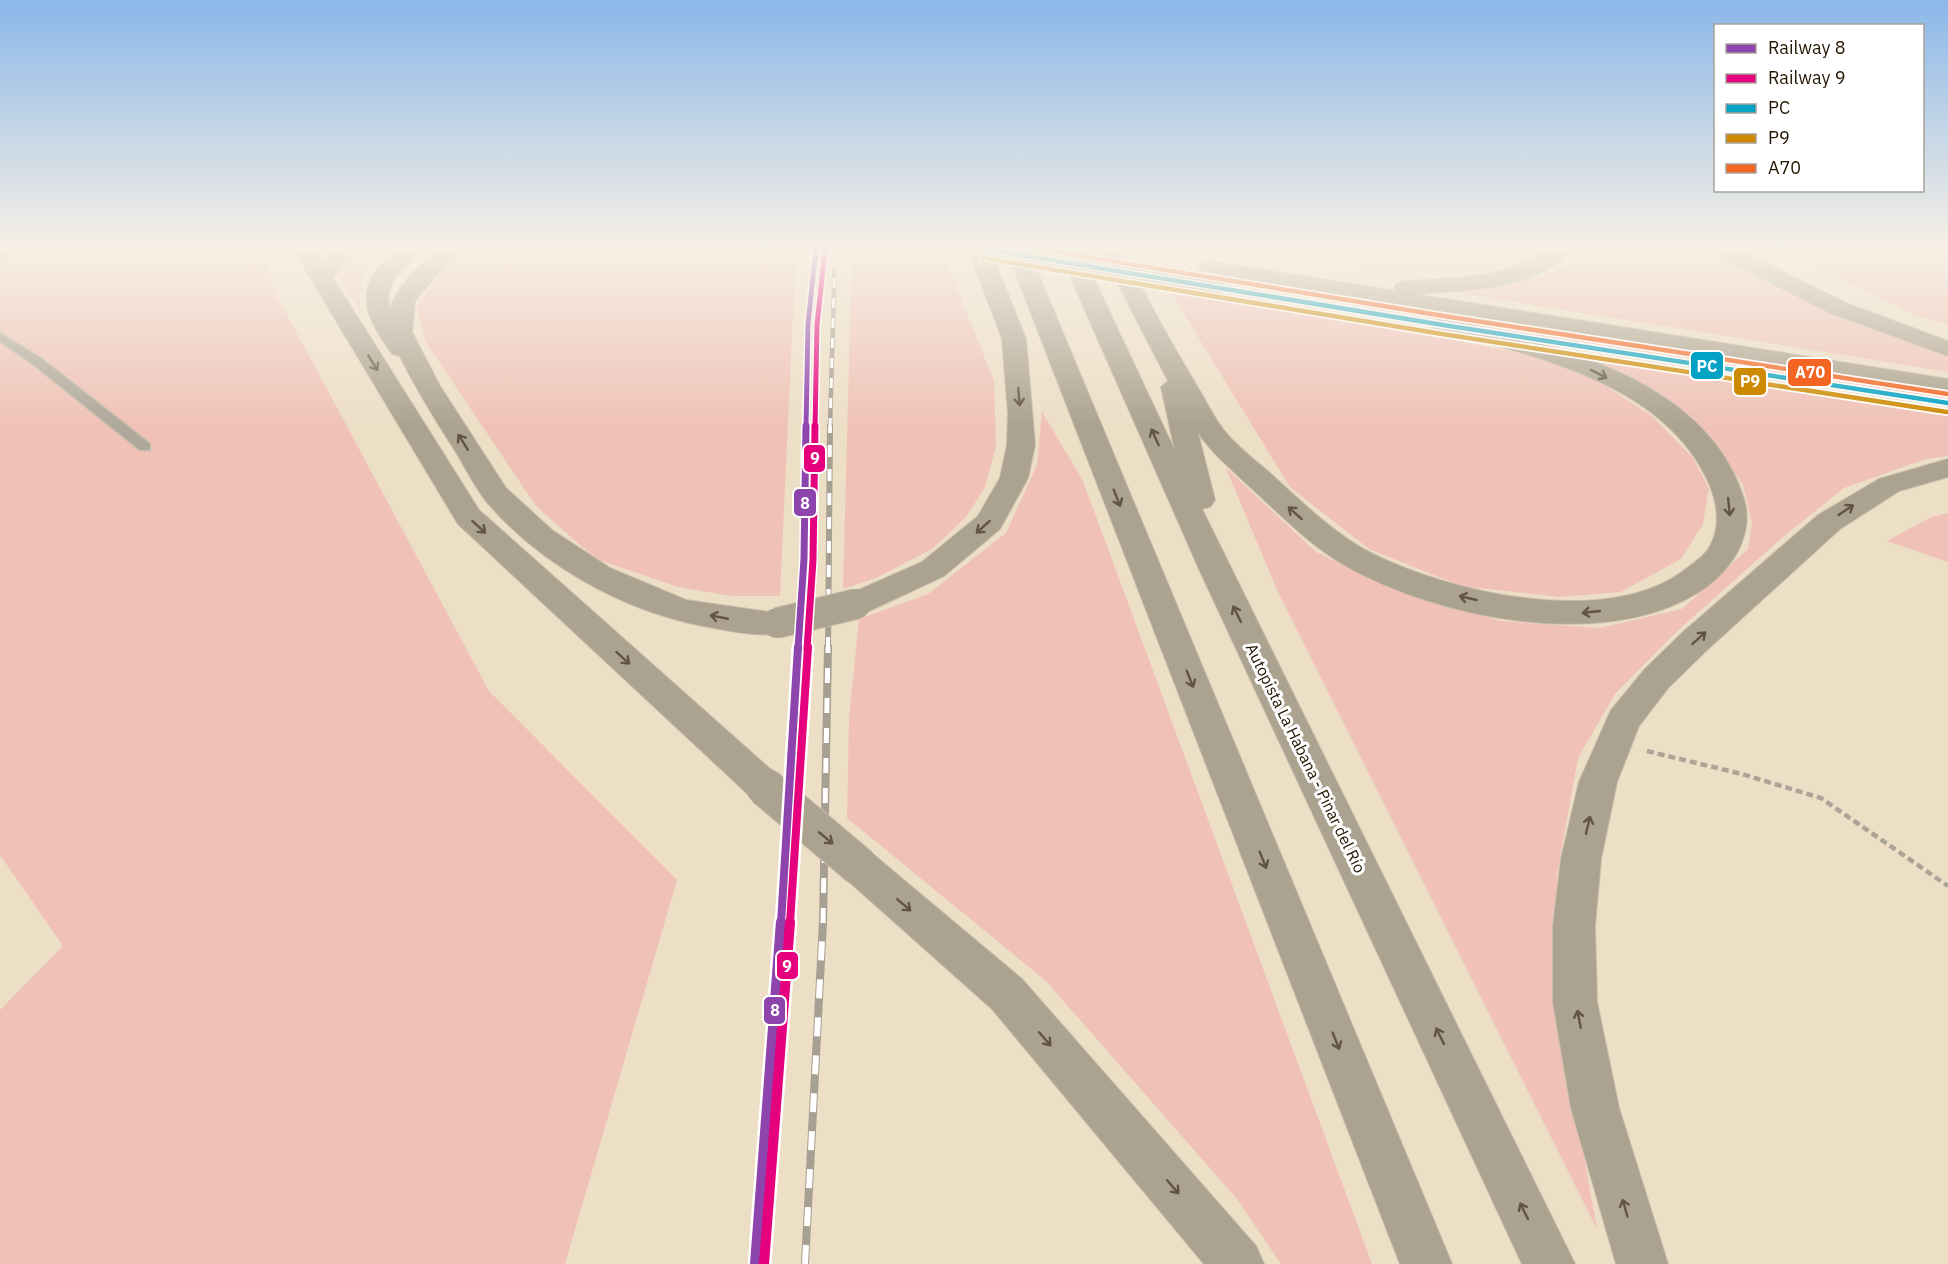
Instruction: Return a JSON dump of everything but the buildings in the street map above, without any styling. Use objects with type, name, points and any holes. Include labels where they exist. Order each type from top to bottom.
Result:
[{"type":"highway","points":[[339,308],[468,517],[765,787],[1007,994],[1238,1264]]},
{"type":"highway","points":[[377,308],[381,323],[422,377],[496,494],[541,537],[600,576],[680,610],[745,622],[777,623],[856,604],[933,569],[989,522],[1014,478],[1021,445],[1014,339],[1002,308]]},
{"type":"highway","points":[[402,308],[400,332],[422,377]]},
{"type":"highway","points":[[1041,308],[1426,1264]]},
{"type":"highway","name":"Autopista La Habana - Pinar del Río","points":[[1096,308],[1215,569],[1549,1264]]},
{"type":"highway","points":[[1142,308],[1168,359],[1218,442],[1326,538],[1357,559],[1396,578],[1484,602],[1525,610],[1569,614],[1600,611],[1656,598],[1686,585],[1718,557],[1727,543],[1730,529],[1729,499],[1720,472],[1688,433],[1660,407],[1582,365],[1443,325]]},
{"type":"highway","points":[[1361,308],[1443,325],[1948,403]]},
{"type":"highway","points":[[1454,308],[1948,387]]},
{"type":"highway","points":[[1838,308],[1948,349]]},
{"type":"highway","points":[[1014,339],[1074,390]]},
{"type":"highway","points":[[1168,359],[1215,569]]},
{"type":"highway","points":[[1642,1264],[1596,1108],[1575,1002],[1574,926],[1581,859],[1598,782],[1624,720],[1656,678],[1829,522],[1889,485],[1948,468]]},
{"type":"lane","points":[[0,337],[38,362],[145,447]]},
{"type":"path","points":[[1614,744],[1742,774],[1821,798],[1948,886]]},
{"type":"shaded area","points":[[0,308],[283,308],[489,691],[677,880],[565,1264],[0,1264],[0,1010],[63,946],[0,855]]},
{"type":"shaded area","points":[[417,308],[793,308],[780,596],[731,596],[678,587],[596,559],[536,506],[425,341]]},
{"type":"shaded area","points":[[850,308],[965,308],[994,381],[996,446],[985,487],[966,517],[932,549],[876,578],[843,589]]},
{"type":"shaded area","points":[[1180,308],[1272,308],[1339,318],[1530,355],[1593,378],[1652,416],[1693,458],[1709,488],[1703,524],[1681,559],[1621,592],[1559,597],[1461,586],[1369,549],[1290,487]]},
{"type":"shaded area","points":[[1373,308],[1418,308],[1948,393],[1948,399],[1506,331]]},
{"type":"shaded area","points":[[1552,308],[1819,308],[1948,356],[1948,372]]},
{"type":"shaded area","points":[[1900,308],[1948,308],[1948,324],[1916,316]]},
{"type":"shaded area","points":[[1578,355],[1948,412],[1948,456],[1926,459],[1844,488],[1784,536],[1674,634],[1615,694],[1578,758],[1557,875],[1561,1026],[1597,1229],[1277,590],[1226,468],[1316,552],[1401,591],[1501,621],[1599,628],[1682,609],[1748,549],[1752,523],[1743,485],[1706,431],[1644,387]]},
{"type":"shaded area","points":[[1042,412],[1083,481],[1372,1264],[1281,1264],[1237,1199],[1046,981],[847,818],[849,719],[859,619],[928,594],[1006,533],[1037,465]]},
{"type":"shaded area","points":[[1948,513],[1948,562],[1887,541],[1931,517]]},
{"type":"railway","points":[[830,428],[833,308]]},
{"type":"railway","points":[[828,649],[830,426]]},
{"type":"railway","points":[[823,923],[828,647]]},
{"type":"railway","points":[[805,1264],[823,922]]},
{"type":"rail line","name":"8","points":[[755,1264],[779,957],[804,559],[810,308]]},
{"type":"rail line","name":"9","points":[[764,1264],[788,958],[813,560],[819,308]]},
{"type":"transit line","name":"P9","points":[[1285,308],[1947,412]]},
{"type":"transit line","name":"PC","points":[[1340,308],[1948,403]]},
{"type":"transit line","name":"A70","points":[[1396,308],[1948,394]]}]
